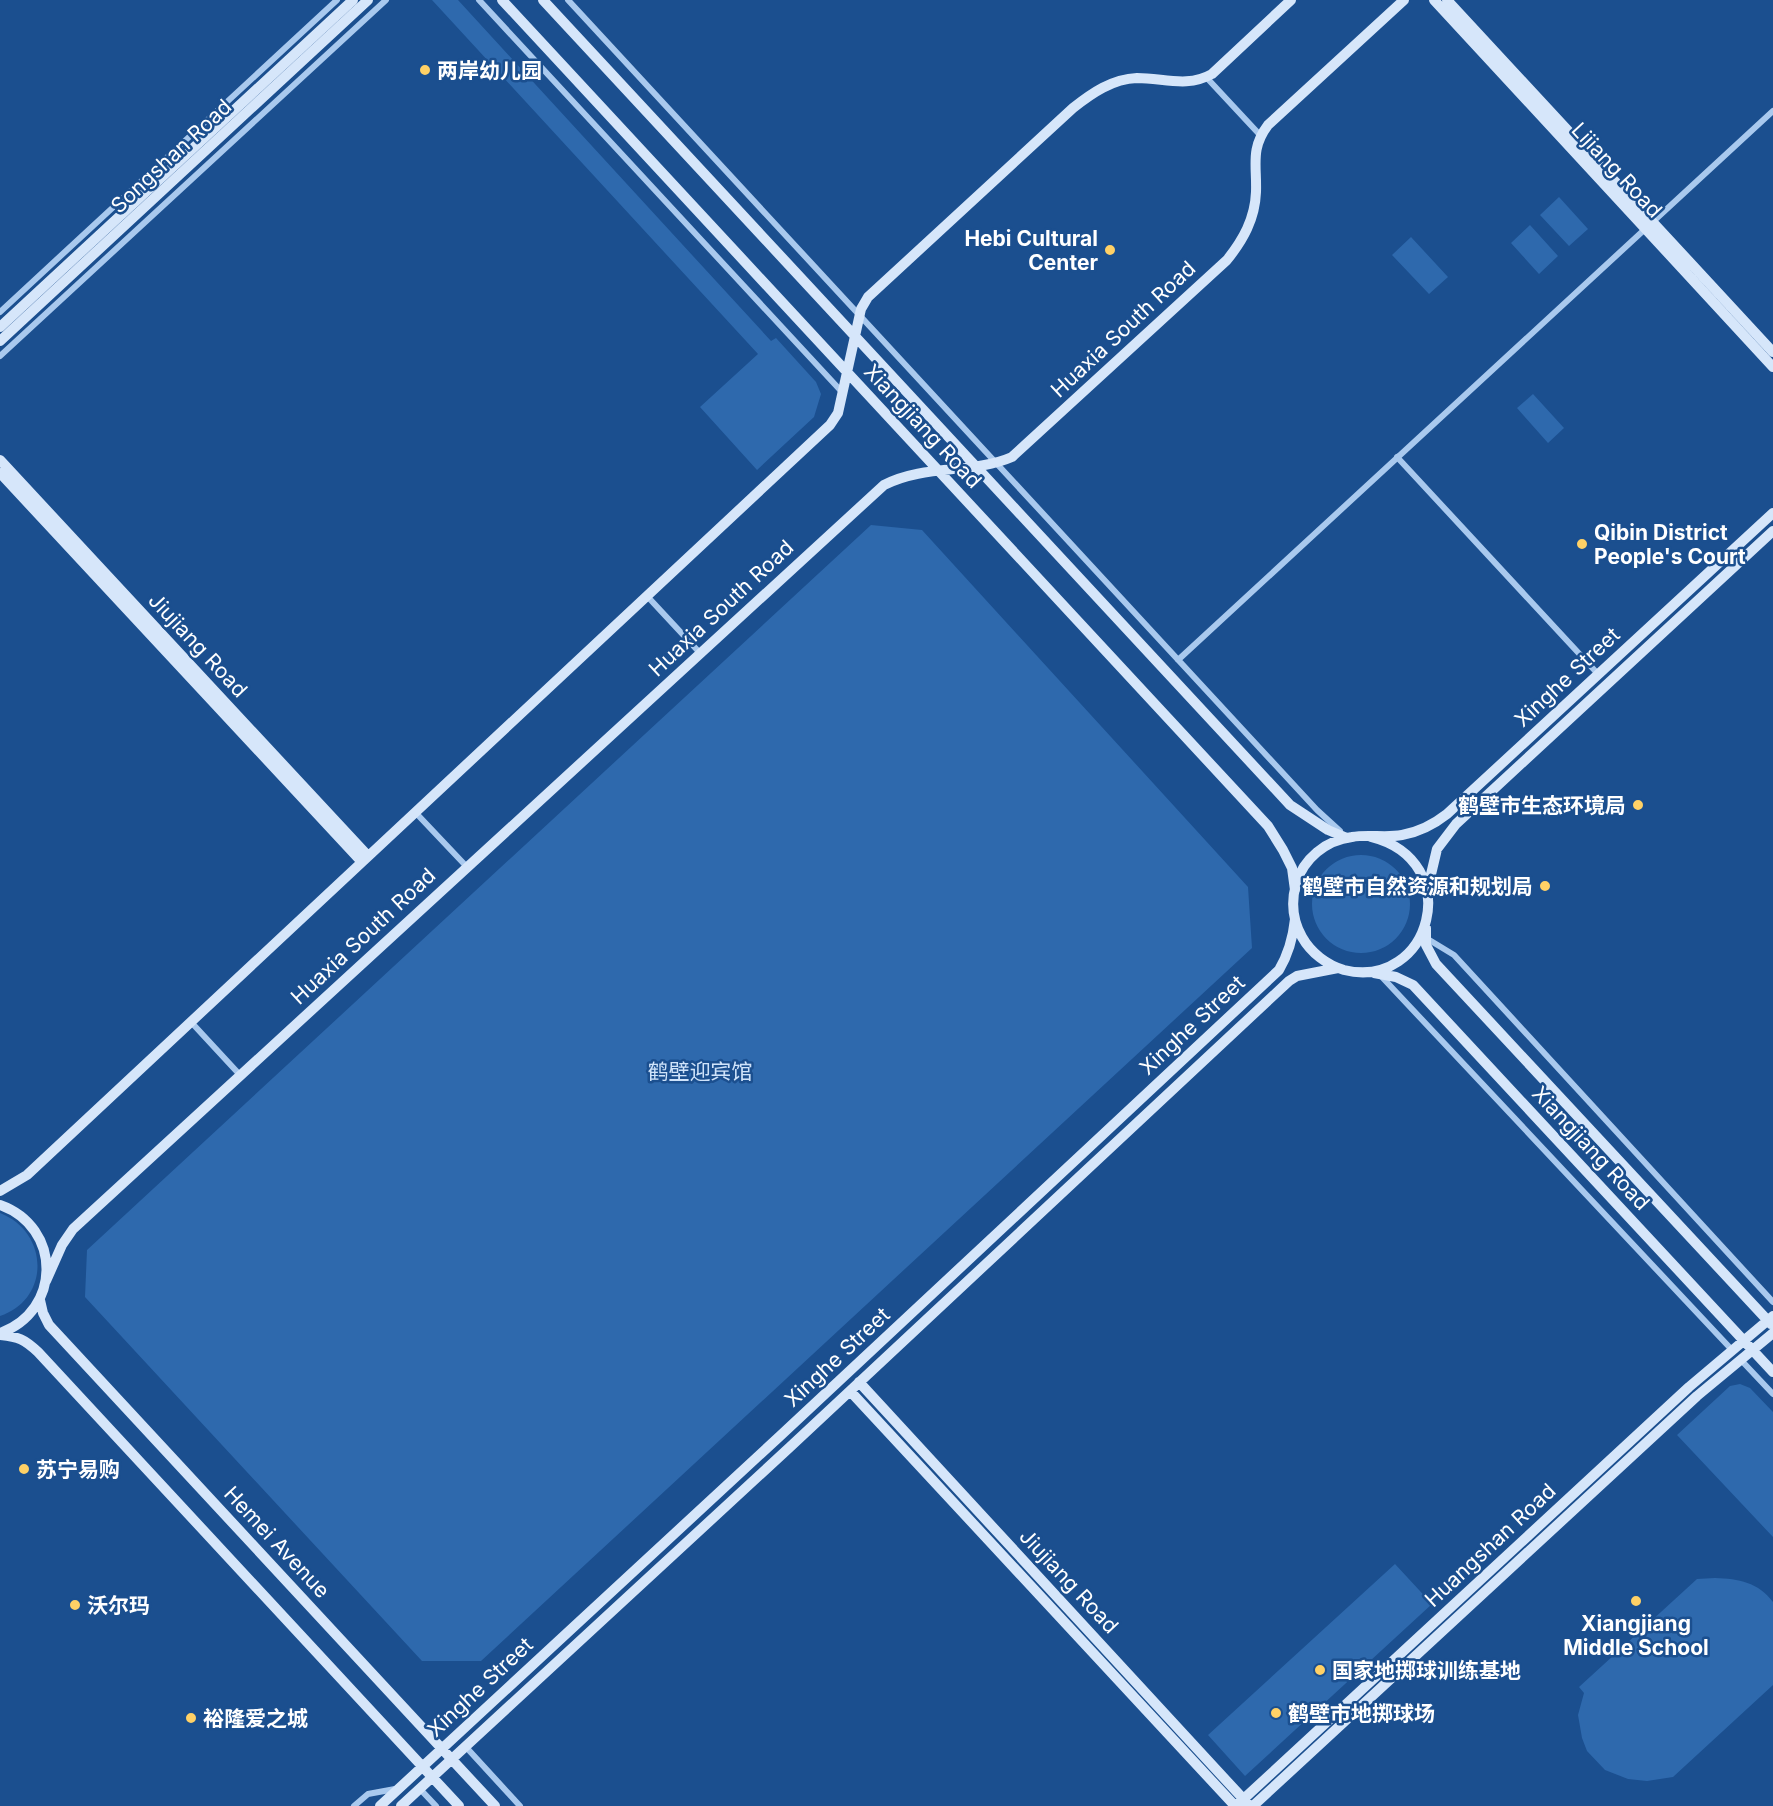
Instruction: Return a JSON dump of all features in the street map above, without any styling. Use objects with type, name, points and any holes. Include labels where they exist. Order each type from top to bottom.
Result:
[{"type":"main road","name":"Songshan Road","points":[[0,327],[353,0]]},
{"type":"main road","name":"Songshan Road","points":[[0,341],[368,0]]},
{"type":"main road","name":"Xiangjiang Road","points":[[502,0],[1268,826],[1292,868],[1294,890]]},
{"type":"main road","name":"Xiangjiang Road","points":[[543,0],[1290,805],[1328,830],[1347,838]]},
{"type":"main road","points":[[0,1191],[27,1175],[830,425],[838,413],[860,314],[868,297],[1091,94],[1113,83],[1135,78],[1184,82],[1201,80],[1212,74],[1291,0]]},
{"type":"main road","points":[[1260,135],[1268,125],[1404,0]]},
{"type":"main road","name":"Lijiang Road","points":[[1434,0],[1773,352]]},
{"type":"main road","name":"Lijiang Road","points":[[1447,0],[1773,367]]},
{"type":"main road","name":"Huaxia South Road","points":[[46,1281],[62,1245],[73,1229],[884,484],[896,478],[996,462],[1012,457],[1227,260],[1247,230],[1252,215],[1256,193],[1254,166],[1260,135]]},
{"type":"main road","name":"Jiujiang Road","points":[[0,460],[365,859]]},
{"type":"main road","name":"Jiujiang Road","points":[[0,473],[365,859]]},
{"type":"main road","name":"Xinghe Street","points":[[1371,837],[1401,835],[1418,831],[1447,814],[1773,513]]},
{"type":"main road","name":"Xinghe Street","points":[[1427,891],[1437,849],[1456,824],[1773,531]]},
{"type":"main road","points":[[1371,837],[1391,843],[1408,855],[1420,871],[1429,901],[1426,921],[1418,940],[1405,956],[1373,972],[1357,972],[1338,968],[1314,952],[1302,937],[1295,919],[1294,890],[1302,871],[1314,855],[1331,843],[1347,838],[1371,837]]},
{"type":"main road","name":"Xinghe Street","points":[[380,1806],[1279,970],[1288,955],[1295,919]]},
{"type":"main road","name":"Xiangjiang Road","points":[[1426,921],[1426,945],[1436,964],[1771,1321]]},
{"type":"main road","name":"Xinghe Street","points":[[406,1804],[465,1746],[1289,981],[1304,974],[1338,968]]},
{"type":"main road","name":"Xiangjiang Road","points":[[1373,972],[1396,977],[1413,985],[1773,1372]]},
{"type":"main road","points":[[0,1205],[13,1210],[22,1217],[37,1234],[47,1267],[46,1281],[40,1300],[26,1318],[0,1334]]},
{"type":"main road","name":"Hemei Avenue","points":[[40,1300],[49,1325],[495,1806]]},
{"type":"main road","name":"Huangshan Road","points":[[1244,1805],[1672,1403],[1732,1350],[1771,1321]]},
{"type":"main road","name":"Huangshan Road","points":[[1244,1805],[1697,1396],[1773,1332]]},
{"type":"main road","points":[[0,1334],[26,1341],[38,1352],[459,1806]]},
{"type":"main road","name":"Jiujiang Road","points":[[859,1382],[1244,1805]]},
{"type":"main road","name":"Jiujiang Road","points":[[850,1391],[1244,1805]]},
{"type":"street","points":[[0,312],[337,0]]},
{"type":"street","points":[[0,357],[386,0]]},
{"type":"street","points":[[479,0],[842,392]]},
{"type":"street","points":[[568,0],[1317,810],[1347,838]]},
{"type":"street","points":[[1206,77],[1260,135]]},
{"type":"street","points":[[1178,660],[1773,111]]},
{"type":"street","points":[[1397,457],[1598,674]]},
{"type":"street","points":[[647,596],[700,653]]},
{"type":"street","points":[[415,812],[467,867]]},
{"type":"street","points":[[1426,938],[1454,956],[1773,1302]]},
{"type":"street","points":[[1373,972],[1773,1394]]},
{"type":"street","points":[[191,1022],[240,1075]]},
{"type":"street","points":[[465,1746],[520,1806]]},
{"type":"street","points":[[354,1806],[368,1794],[399,1788]]},
{"type":"street","points":[[420,1789],[436,1806]]},
{"type":"green space","points":[[432,0],[458,0],[771,341],[776,338],[816,382],[821,394],[814,417],[757,470],[700,407],[758,354]]},
{"type":"green space","points":[[1559,197],[1588,229],[1569,246],[1540,215]]},
{"type":"green space","points":[[1530,225],[1558,256],[1539,274],[1511,243]]},
{"type":"green space","points":[[1411,237],[1448,277],[1429,294],[1392,255]]},
{"type":"green space","points":[[1533,394],[1564,428],[1548,443],[1517,408]]},
{"type":"green space","name":"鹤壁迎宾馆","points":[[871,525],[922,530],[1248,887],[1252,948],[481,1661],[422,1661],[85,1297],[87,1250]]},
{"type":"green space","points":[[1361,855],[1380,859],[1396,869],[1406,885],[1410,904],[1406,923],[1396,939],[1380,949],[1361,953],[1342,949],[1326,939],[1316,923],[1312,904],[1316,885],[1326,869],[1342,859]]},
{"type":"green space","points":[[0,1213],[16,1222],[28,1235],[35,1249],[38,1265],[35,1281],[28,1295],[17,1307],[0,1316]]},
{"type":"green space","points":[[1740,1384],[1750,1388],[1773,1412],[1773,1537],[1677,1435],[1730,1386]]},
{"type":"green space","name":"国家地掷球训练基地","points":[[1395,1564],[1432,1604],[1245,1776],[1208,1735]]},
{"type":"green space","points":[[1715,1578],[1747,1583],[1761,1590],[1773,1602],[1773,1685],[1673,1777],[1647,1781],[1628,1779],[1605,1770],[1587,1751],[1582,1738],[1578,1715],[1584,1693],[1579,1687],[1697,1579]]},
{"type":"place","name":"两岸幼儿园","points":[[425,70]]},
{"type":"place","name":"Hebi Cultural Center","points":[[1110,250]]},
{"type":"place","name":"Qibin District People's Court","points":[[1582,544]]},
{"type":"place","name":"鹤壁市生态环境局","points":[[1638,805]]},
{"type":"place","name":"鹤壁市自然资源和规划局","points":[[1545,886]]},
{"type":"place","name":"苏宁易购","points":[[24,1469]]},
{"type":"place","name":"Xiangjiang Middle School","points":[[1636,1601]]},
{"type":"place","name":"沃尔玛","points":[[75,1605]]},
{"type":"place","name":"国家地掷球训练基地","points":[[1320,1670]]},
{"type":"place","name":"鹤壁市地掷球场","points":[[1276,1713]]},
{"type":"place","name":"裕隆爱之城","points":[[191,1718]]}]
